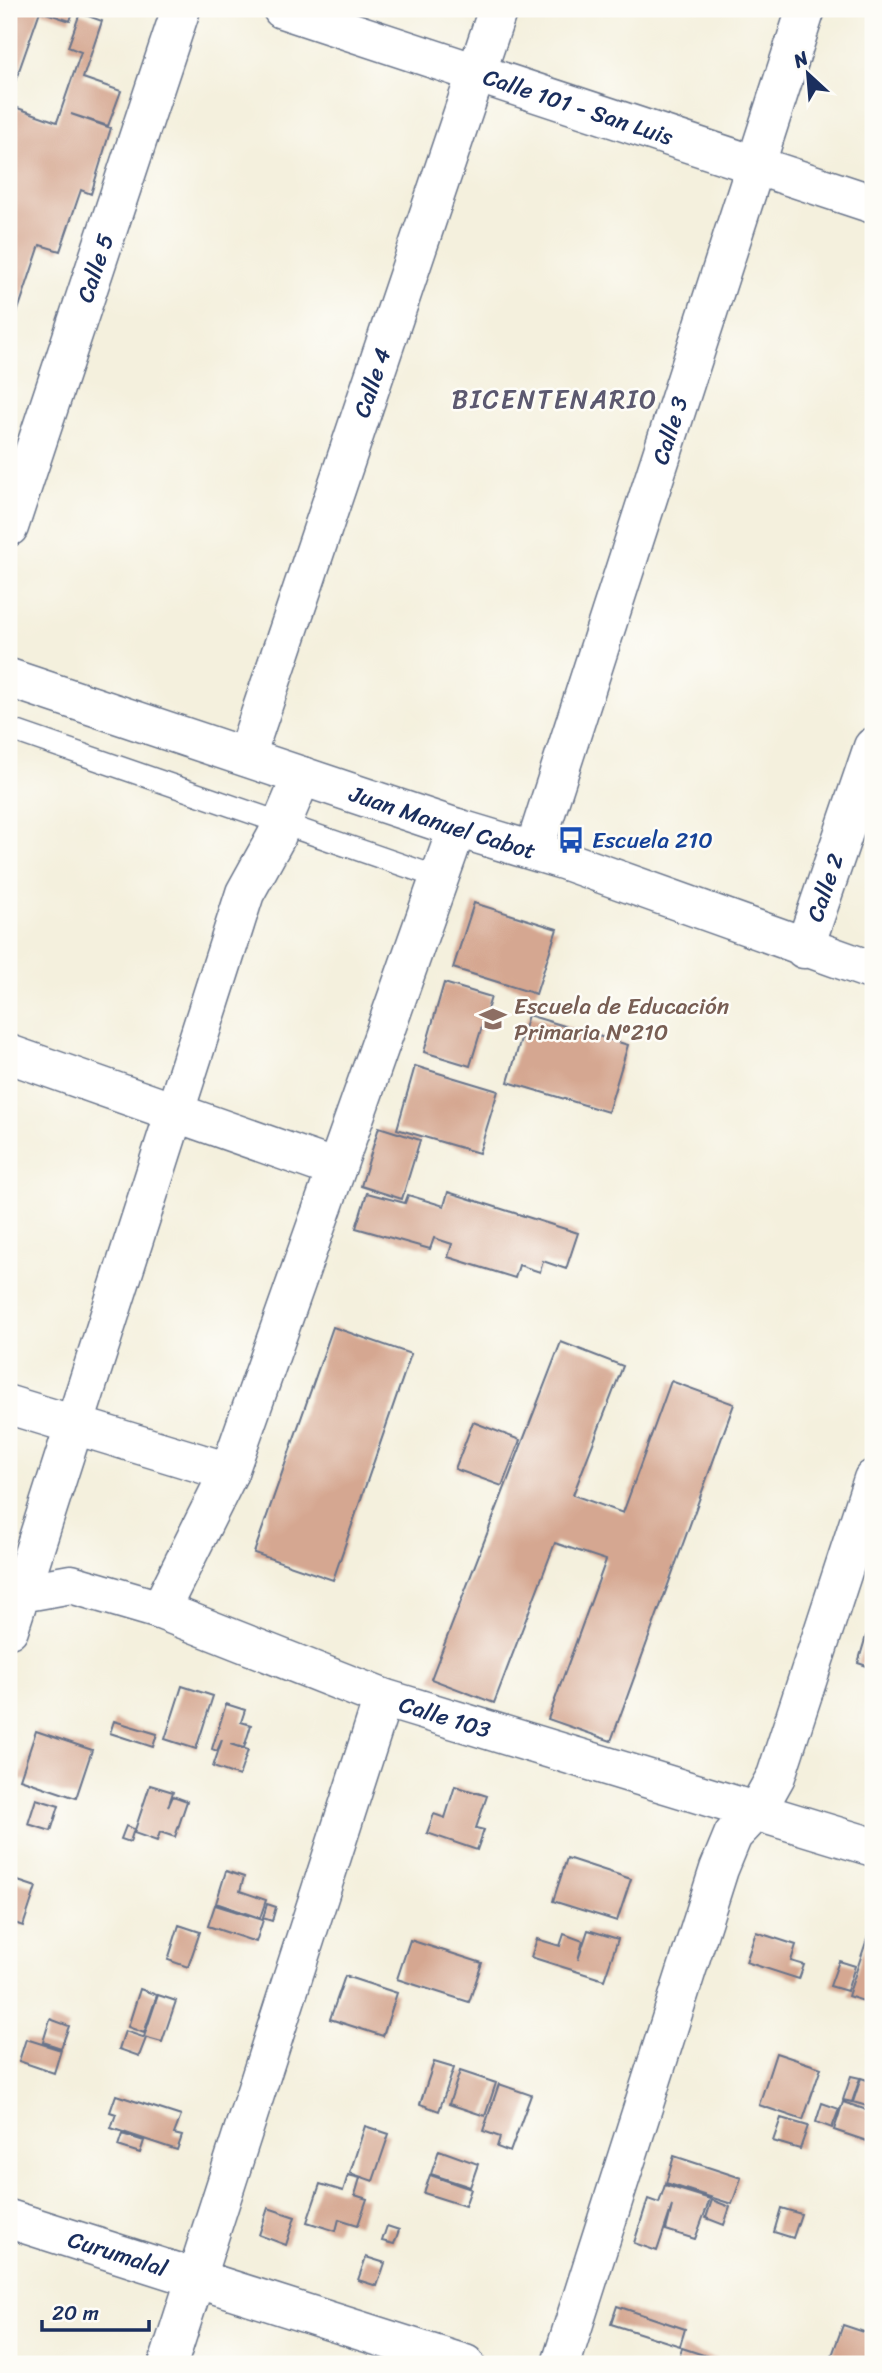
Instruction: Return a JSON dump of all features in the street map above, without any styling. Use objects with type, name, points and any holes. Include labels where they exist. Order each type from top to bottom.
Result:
[{"type":"street","name":"Calle 5","points":[[9,527],[181,9]]},
{"type":"street","name":"Calle 101 - San Luis","points":[[282,9],[873,204]]},
{"type":"street","name":"Calle 4","points":[[246,756],[498,9]]},
{"type":"street","name":"Calle 3","points":[[534,850],[806,9]]},
{"type":"street","name":"Juan Manuel Cabot","points":[[9,678],[457,828],[534,850],[804,949],[873,971]]},
{"type":"street","name":"Calle 2","points":[[804,949],[873,747]]},
{"type":"street","points":[[9,1629],[245,893],[282,823],[302,776]]},
{"type":"street","points":[[160,1610],[229,1472],[457,828]]},
{"type":"street","points":[[9,1054],[336,1169]]},
{"type":"street","points":[[9,1405],[74,1427],[229,1472]]},
{"type":"street","points":[[561,2364],[719,1869],[733,1835],[757,1810],[776,1776],[873,1479]]},
{"type":"street","name":"Calle 103","points":[[21,1593],[71,1584],[160,1610],[383,1698],[873,1847]]},
{"type":"street","points":[[168,2364],[383,1698]]},
{"type":"street","name":"Curumalal","points":[[9,2219],[465,2364]]},
{"type":"lane","points":[[9,729],[440,878]]},
{"type":"building","points":[[9,9],[74,9],[70,21],[40,11],[9,99]]},
{"type":"building","points":[[80,13],[102,21],[83,78],[121,91],[108,126],[71,114],[111,128],[91,194],[81,190],[60,251],[40,245],[9,337],[9,105],[57,122],[81,52],[68,47]]},
{"type":"building","points":[[474,903],[557,929],[536,994],[453,968]]},
{"type":"building","points":[[444,983],[491,997],[470,1066],[424,1052]]},
{"type":"building","points":[[528,1015],[628,1045],[608,1112],[508,1082]]},
{"type":"building","points":[[415,1066],[498,1091],[479,1153],[397,1129]]},
{"type":"building","points":[[379,1127],[420,1140],[402,1199],[361,1186]]},
{"type":"building","points":[[448,1192],[578,1233],[566,1269],[543,1261],[540,1272],[519,1265],[515,1278],[448,1257],[452,1244],[434,1238],[430,1249],[356,1228],[367,1193],[405,1203],[408,1195],[444,1206]]},
{"type":"building","points":[[333,1327],[411,1354],[333,1580],[254,1553]]},
{"type":"building","points":[[561,1342],[623,1366],[573,1495],[623,1513],[671,1381],[734,1404],[611,1741],[548,1719],[606,1560],[555,1543],[494,1703],[431,1679]]},
{"type":"building","points":[[473,1422],[520,1440],[502,1486],[455,1469]]},
{"type":"building","points":[[866,1636],[873,1638],[873,1668],[858,1663]]},
{"type":"building","points":[[182,1686],[213,1696],[196,1749],[165,1739]]},
{"type":"building","points":[[226,1704],[245,1710],[241,1722],[251,1725],[244,1748],[230,1744],[248,1750],[239,1776],[213,1767],[222,1740],[217,1751],[212,1749]]},
{"type":"building","points":[[114,1721],[157,1734],[153,1747],[110,1733]]},
{"type":"building","points":[[36,1731],[92,1750],[76,1798],[20,1779]]},
{"type":"building","points":[[150,1785],[173,1792],[168,1807],[173,1796],[187,1801],[175,1837],[160,1832],[157,1841],[134,1833]]},
{"type":"building","points":[[455,1786],[487,1796],[476,1828],[484,1830],[477,1850],[427,1833],[434,1814],[445,1818]]},
{"type":"building","points":[[36,1799],[59,1806],[51,1831],[28,1824]]},
{"type":"building","points":[[126,1826],[134,1829],[130,1842],[121,1839]]},
{"type":"building","points":[[567,1858],[631,1879],[617,1921],[553,1901]]},
{"type":"building","points":[[226,1871],[244,1877],[240,1891],[266,1900],[260,1918],[216,1903]]},
{"type":"building","points":[[9,1878],[36,1887],[23,1926],[9,1921]]},
{"type":"building","points":[[267,1904],[276,1907],[272,1921],[263,1918]]},
{"type":"building","points":[[215,1905],[263,1920],[256,1942],[208,1926]]},
{"type":"building","points":[[179,1925],[200,1932],[188,1967],[168,1960]]},
{"type":"building","points":[[588,1930],[618,1939],[604,1980],[531,1957],[537,1939],[560,1946],[564,1934],[583,1941],[578,1960]]},
{"type":"building","points":[[756,1932],[796,1945],[791,1961],[804,1965],[799,1979],[746,1962]]},
{"type":"building","points":[[868,1936],[873,1938],[873,2004],[848,1996]]},
{"type":"building","points":[[410,1940],[482,1963],[469,2002],[397,1979]]},
{"type":"building","points":[[839,1961],[855,1966],[847,1991],[830,1986]]},
{"type":"building","points":[[345,1976],[397,1993],[383,2036],[330,2019]]},
{"type":"building","points":[[140,1989],[157,1995],[144,2033],[128,2027]]},
{"type":"building","points":[[158,1995],[176,2001],[162,2042],[144,2037]]},
{"type":"building","points":[[50,2019],[69,2026],[61,2048],[43,2042]]},
{"type":"building","points":[[125,2031],[146,2038],[139,2056],[119,2049]]},
{"type":"building","points":[[26,2039],[61,2050],[54,2073],[19,2061]]},
{"type":"building","points":[[776,2053],[821,2068],[803,2120],[759,2105]]},
{"type":"building","points":[[434,2062],[454,2068],[439,2111],[420,2104]]},
{"type":"building","points":[[460,2071],[496,2083],[485,2116],[449,2104]]},
{"type":"building","points":[[851,2076],[860,2078],[852,2102],[843,2100]]},
{"type":"building","points":[[861,2078],[873,2082],[873,2094],[867,2106],[853,2102]]},
{"type":"building","points":[[499,2084],[531,2095],[510,2152],[497,2147],[500,2137],[483,2131]]},
{"type":"building","points":[[116,2095],[181,2116],[174,2134],[182,2136],[177,2150],[111,2128],[116,2114],[110,2112]]},
{"type":"building","points":[[843,2102],[873,2112],[873,2143],[834,2130]]},
{"type":"building","points":[[822,2103],[839,2109],[832,2128],[816,2122]]},
{"type":"building","points":[[781,2118],[808,2126],[800,2149],[773,2141]]},
{"type":"building","points":[[365,2126],[389,2134],[373,2181],[350,2173]]},
{"type":"building","points":[[122,2134],[144,2141],[140,2153],[118,2146]]},
{"type":"building","points":[[439,2150],[478,2164],[470,2187],[431,2174]]},
{"type":"building","points":[[674,2156],[741,2178],[732,2204],[666,2183]]},
{"type":"building","points":[[348,2175],[360,2178],[355,2195],[367,2199],[358,2225],[339,2219],[336,2231],[307,2222],[320,2184],[343,2191]]},
{"type":"building","points":[[430,2175],[471,2189],[465,2206],[424,2193]]},
{"type":"building","points":[[665,2185],[710,2199],[695,2239],[666,2230],[672,2206],[657,2251],[634,2243],[648,2199],[659,2203]]},
{"type":"building","points":[[712,2200],[730,2207],[724,2225],[706,2218]]},
{"type":"building","points":[[268,2208],[295,2217],[286,2245],[259,2235]]},
{"type":"building","points":[[781,2208],[801,2214],[793,2238],[774,2232]]},
{"type":"building","points":[[387,2226],[399,2230],[394,2244],[382,2241]]},
{"type":"building","points":[[366,2257],[385,2263],[377,2286],[358,2280]]},
{"type":"building","points":[[617,2306],[685,2329],[680,2346],[611,2324]]},
{"type":"building","points":[[843,2325],[873,2335],[873,2364],[830,2361]]},
{"type":"building","points":[[682,2348],[722,2361],[721,2364],[677,2364]]},
{"type":"place","name":"Escuela 210","points":[[571,840]]},
{"type":"place","name":"Escuela de Educación Primaria Nº210","points":[[493,1019]]},
{"type":"district","name":"BICENTENARIO","points":[[555,399]]}]
